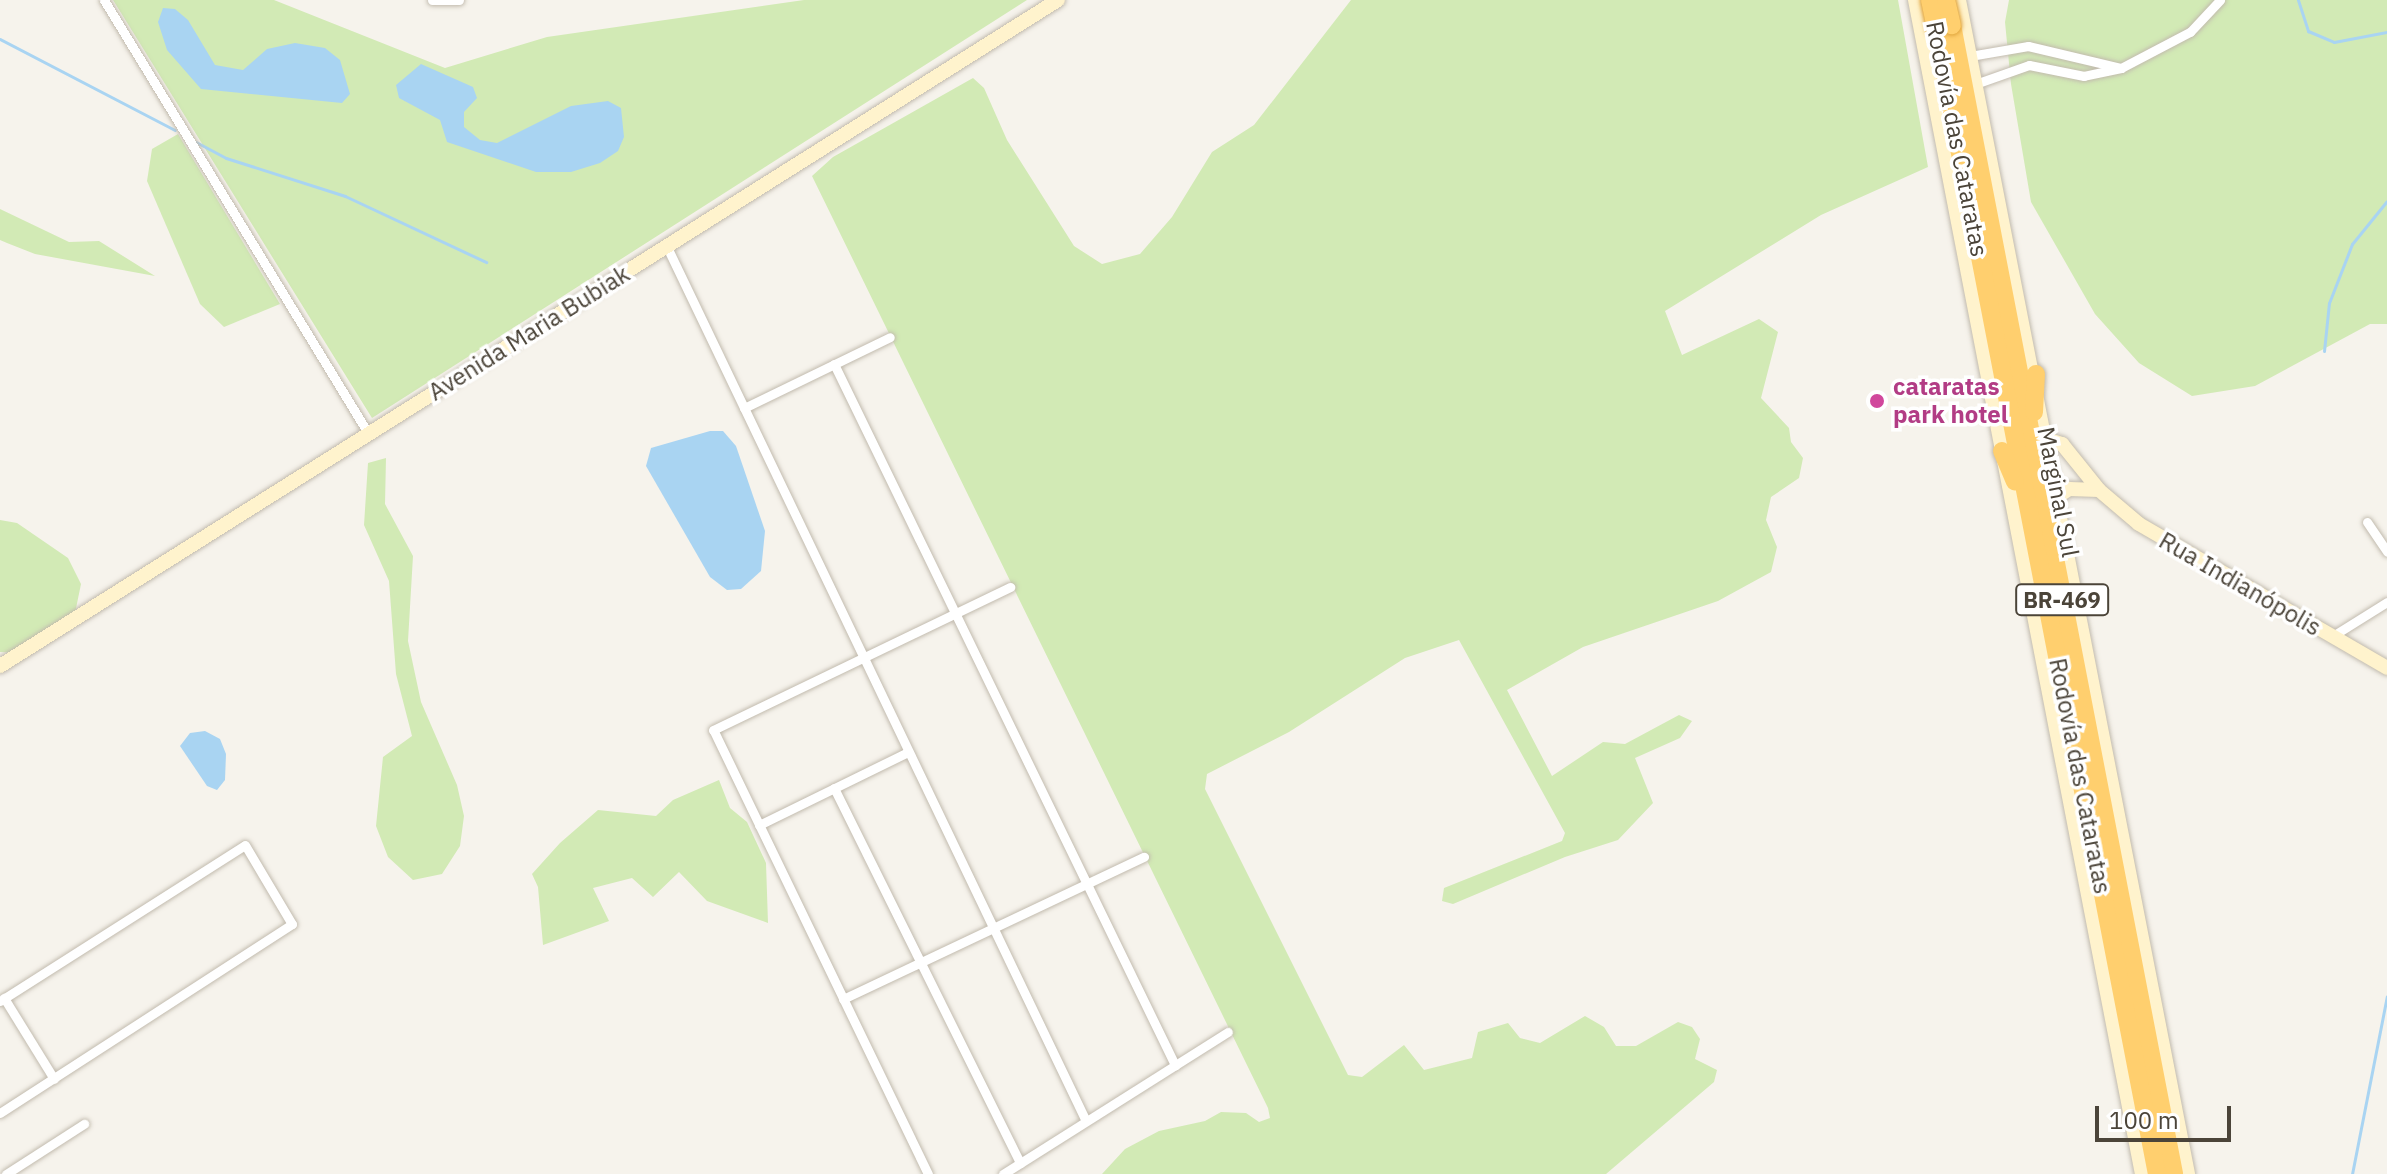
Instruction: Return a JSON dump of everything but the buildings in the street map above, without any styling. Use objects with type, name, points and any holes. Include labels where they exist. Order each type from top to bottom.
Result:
[{"type":"highway","name":"Rodovía das Cataratas","points":[[1955,1],[1944,27],[2029,514],[2157,1174]]},
{"type":"highway","name":"Rodovía das Cataratas","points":[[1920,4],[1944,27],[2040,441],[2174,1174]]},
{"type":"highway","points":[[2036,374],[2040,441]]},
{"type":"highway","points":[[2002,451],[2029,514]]},
{"type":"street","points":[[104,0],[368,433]]},
{"type":"street","points":[[432,0],[459,0]]},
{"type":"street","name":"Avenida Maria Bubiak","points":[[0,666],[1058,0]]},
{"type":"street","points":[[1975,84],[2029,65],[2084,76],[2121,68],[2190,32],[2220,0]]},
{"type":"street","points":[[2036,374],[1970,56],[1955,1],[1920,4],[2002,451],[2142,1174]]},
{"type":"street","points":[[1970,56],[2028,46],[2121,68]]},
{"type":"street","points":[[667,247],[1086,1121]]},
{"type":"street","points":[[744,408],[890,337]]},
{"type":"street","points":[[834,364],[1175,1065]]},
{"type":"street","name":"Rua Indianópolis","points":[[2040,441],[2062,444],[2099,490],[2139,524],[2387,668]]},
{"type":"street","name":"Marginal Sul","points":[[2040,441],[2060,495],[2188,1174]]},
{"type":"street","points":[[2060,495],[2069,489],[2099,490]]},
{"type":"street","points":[[2367,522],[2387,552]]},
{"type":"street","points":[[928,1174],[713,730],[1010,587]]},
{"type":"street","points":[[2331,637],[2387,602]]},
{"type":"street","points":[[759,825],[908,752]]},
{"type":"street","points":[[834,788],[1020,1163]]},
{"type":"street","points":[[0,1113],[54,1079],[292,924],[245,845],[2,1000],[54,1079]]},
{"type":"street","points":[[843,999],[1144,857]]},
{"type":"street","points":[[1003,1174],[1228,1032]]},
{"type":"street","points":[[6,1174],[84,1124]]},
{"type":"green space","points":[[113,0],[274,0],[445,68],[547,37],[804,0],[1027,0],[372,418]]},
{"type":"green space","points":[[1351,0],[1898,0],[1928,167],[1821,215],[1665,311],[1682,355],[1759,319],[1778,332],[1761,398],[1789,428],[1791,442],[1803,458],[1799,478],[1771,497],[1766,520],[1777,547],[1771,572],[1718,601],[1583,647],[1507,690],[1552,776],[1603,742],[1625,744],[1679,715],[1692,721],[1680,738],[1635,758],[1653,803],[1618,840],[1565,857],[1453,904],[1442,901],[1444,888],[1562,841],[1565,833],[1459,640],[1405,658],[1289,732],[1207,774],[1205,789],[1348,1075],[1362,1077],[1404,1045],[1424,1070],[1472,1058],[1478,1032],[1508,1023],[1520,1038],[1540,1043],[1585,1016],[1604,1027],[1616,1046],[1636,1046],[1678,1022],[1692,1027],[1700,1039],[1695,1059],[1717,1070],[1714,1082],[1606,1174],[1102,1174],[1125,1149],[1159,1131],[1205,1121],[1221,1112],[1246,1113],[1259,1122],[1270,1118],[1268,1108],[812,176],[833,157],[973,78],[984,88],[1007,140],[1074,246],[1102,264],[1140,254],[1172,217],[1212,152],[1254,125]]},
{"type":"green space","points":[[2009,0],[2387,0],[2387,324],[2370,324],[2255,386],[2192,396],[2139,363],[2095,314],[2031,202],[2011,84],[2005,22]]},
{"type":"green space","points":[[178,134],[280,304],[224,327],[200,304],[147,181],[152,149]]},
{"type":"green space","points":[[0,209],[69,242],[99,241],[155,276],[35,254],[0,240]]},
{"type":"green space","points":[[386,458],[385,504],[413,556],[408,641],[421,702],[457,785],[464,816],[460,846],[442,874],[413,880],[388,857],[376,826],[383,757],[412,736],[396,674],[389,581],[364,525],[368,463]]},
{"type":"green space","points":[[0,520],[17,523],[68,558],[81,584],[74,618],[20,653],[0,652]]},
{"type":"green space","points":[[719,780],[730,808],[747,822],[766,863],[768,923],[707,901],[679,872],[653,897],[632,878],[593,888],[609,921],[543,945],[538,887],[532,874],[560,843],[598,810],[656,816],[673,800]]},
{"type":"water","points":[[163,8],[175,9],[188,20],[215,65],[243,70],[267,49],[295,43],[325,48],[340,60],[350,94],[342,103],[201,89],[167,50],[158,22]]},
{"type":"water","points":[[421,64],[473,87],[477,98],[464,112],[464,127],[480,140],[497,143],[571,106],[608,101],[621,108],[624,137],[618,151],[600,163],[571,172],[536,172],[447,142],[440,120],[399,98],[396,85]]},
{"type":"water","points":[[710,431],[723,431],[736,446],[765,531],[761,571],[741,589],[727,590],[710,577],[646,466],[651,448]]},
{"type":"water","points":[[205,731],[220,739],[226,754],[225,780],[217,790],[207,786],[180,746],[190,733]]},
{"type":"waterway","points":[[2298,0],[2308,31],[2334,42],[2387,32]]},
{"type":"waterway","points":[[0,39],[175,130]]},
{"type":"waterway","points":[[196,142],[226,158],[345,196],[486,262]]},
{"type":"waterway","points":[[2324,351],[2329,303],[2352,244],[2387,201]]},
{"type":"waterway","points":[[2352,1174],[2387,996]]},
{"type":"place","name":"cataratas park hotel","points":[[1877,401]]}]
